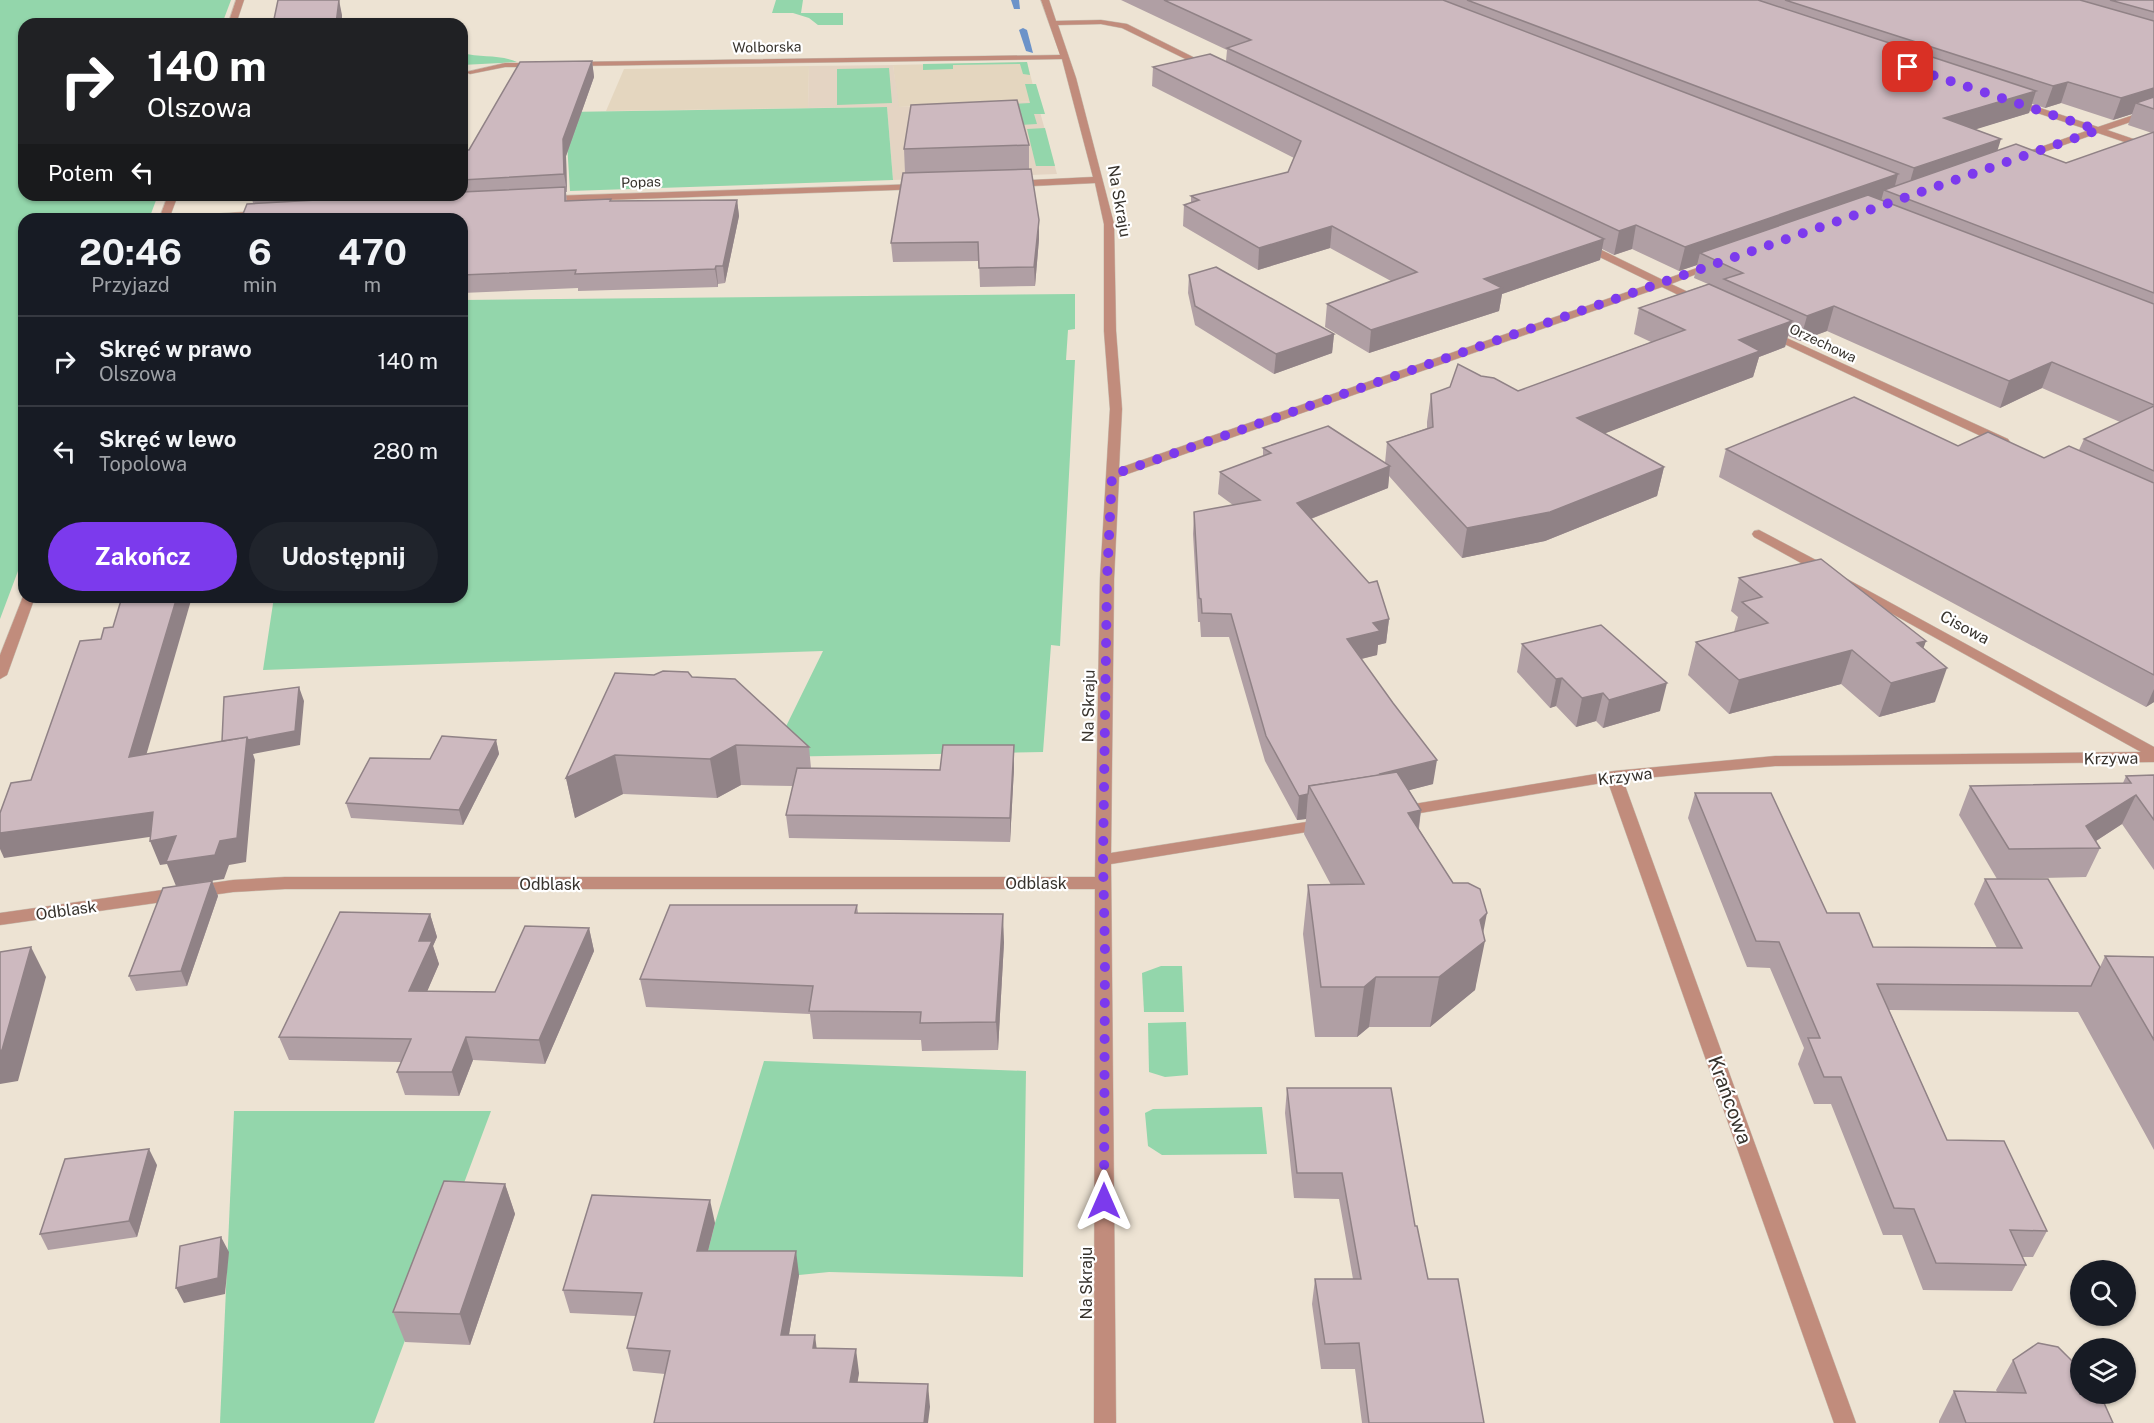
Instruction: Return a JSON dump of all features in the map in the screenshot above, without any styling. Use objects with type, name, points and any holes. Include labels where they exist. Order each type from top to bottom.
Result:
[{"type":"street","points":[[234,18],[240,0]]},
{"type":"street","name":"Na Skraju","points":[[1045,0],[1065,57],[1099,180],[1109,224],[1110,245],[1110,331],[1116,409],[1107,579],[1103,860],[1105,1423]]},
{"type":"street","points":[[1052,23],[1101,22],[1124,26],[1219,72]]},
{"type":"street","name":"Wolborska","points":[[568,64],[1065,57]]},
{"type":"street","points":[[470,72],[505,66],[544,65]]},
{"type":"street","points":[[2009,101],[2154,149]]},
{"type":"street","points":[[2004,164],[2154,111]]},
{"type":"street","points":[[1008,184],[1099,180]]},
{"type":"street","name":"Popas","points":[[542,199],[927,187]]},
{"type":"street","points":[[1572,240],[1705,303]]},
{"type":"street","points":[[1112,475],[1718,264]]},
{"type":"street","name":"Orzechowa","points":[[1758,328],[2015,447]]},
{"type":"street","name":"Cisowa","points":[[1759,534],[2154,755]]},
{"type":"street","points":[[0,675],[26,603]]},
{"type":"street","name":"Krzywa","points":[[1382,814],[1614,776],[1776,761],[2154,755]]},
{"type":"street","name":"Krańcowa","points":[[1614,776],[1845,1423]]},
{"type":"street","points":[[1103,860],[1335,822]]},
{"type":"street","name":"Odblask","points":[[0,919],[233,886],[285,883],[1103,883]]},
{"type":"shaded area","points":[[1027,62],[1037,101],[898,107],[893,65]]},
{"type":"shaded area","points":[[893,65],[899,107],[1037,101],[1057,174],[893,180],[887,107],[808,108],[809,66]]},
{"type":"shaded area","points":[[809,66],[808,108],[606,111],[624,69]]},
{"type":"green space","points":[[0,0],[231,0],[224,18],[18,18],[18,201],[156,201],[151,213],[18,213],[18,571],[0,619]]},
{"type":"green space","points":[[776,0],[803,0],[801,13],[843,13],[843,25],[818,25],[809,18],[793,13],[772,13]]},
{"type":"green space","points":[[468,54],[503,58],[517,62],[468,65]]},
{"type":"green space","points":[[1027,62],[1030,75],[1023,74],[1020,64],[953,65],[953,69],[923,70],[923,64]]},
{"type":"green space","points":[[889,68],[892,103],[837,105],[837,69]]},
{"type":"green space","points":[[1025,84],[1036,84],[1045,114],[1034,114],[1037,124],[987,127],[970,106],[1030,103]]},
{"type":"green space","points":[[887,107],[893,180],[570,191],[565,112]]},
{"type":"green space","points":[[1045,128],[1055,166],[1036,166],[1027,129]]},
{"type":"green space","points":[[1075,294],[1075,329],[1068,330],[1066,360],[1075,360],[1060,646],[1051,645],[1043,752],[771,757],[823,651],[263,670],[273,603],[468,603],[468,300]]},
{"type":"green space","points":[[1161,966],[1182,966],[1184,1012],[1144,1012],[1142,973]]},
{"type":"green space","points":[[1186,1022],[1188,1075],[1165,1077],[1149,1072],[1148,1023]]},
{"type":"green space","points":[[764,1061],[1026,1071],[1023,1277],[829,1272],[799,1275],[702,1274]]},
{"type":"green space","points":[[1262,1107],[1267,1154],[1162,1155],[1148,1146],[1145,1113],[1153,1109]]},
{"type":"green space","points":[[234,1111],[491,1111],[374,1423],[220,1423]]},
{"type":"building","points":[[278,0],[339,0],[337,18],[274,18]]},
{"type":"building","points":[[1164,0],[1443,0],[1898,174],[1685,247],[1636,225],[1619,231],[1227,48],[1251,40]]},
{"type":"building","points":[[1467,0],[1758,0],[2036,91],[1944,118],[2001,139],[1914,168]]},
{"type":"building","points":[[1785,0],[2080,0],[2154,21],[2154,88],[2121,98],[2068,82],[2053,86]]},
{"type":"building","points":[[2110,0],[2154,0],[2154,12]]},
{"type":"building","points":[[1210,54],[1604,239],[1484,279],[1502,288],[1371,330],[1327,304],[1417,272],[1332,226],[1259,248],[1184,205],[1199,200],[1191,196],[1288,172],[1301,141],[1153,67]]},
{"type":"building","points":[[592,61],[563,139],[564,174],[468,180],[468,150],[520,62]]},
{"type":"building","points":[[2154,97],[2154,109],[2136,103]]},
{"type":"building","points":[[1017,100],[1029,145],[904,149],[911,105]]},
{"type":"building","points":[[2154,132],[2154,293],[1884,190],[2016,144],[2066,163]]},
{"type":"building","points":[[1031,169],[1039,220],[1034,267],[979,268],[978,242],[891,243],[903,173]]},
{"type":"building","points":[[565,187],[565,201],[737,200],[723,266],[716,266],[715,269],[575,274],[576,270],[468,275],[468,213],[243,213],[247,204],[300,201],[468,201],[468,192]]},
{"type":"building","points":[[1868,195],[2154,304],[2154,405],[2052,362],[2009,381],[1834,306],[1807,316],[1724,279],[1743,273],[1700,253]]},
{"type":"building","points":[[1216,267],[1334,334],[1276,354],[1195,306],[1189,275]]},
{"type":"building","points":[[1709,284],[1792,321],[1739,340],[1760,351],[1577,418],[1664,467],[1550,512],[1467,528],[1387,442],[1433,427],[1431,394],[1450,387],[1458,364],[1481,376],[1494,378],[1518,391],[1685,330],[1639,308]]},
{"type":"building","points":[[1854,397],[1958,446],[1988,432],[2044,458],[2069,446],[2154,483],[2154,675],[1726,449]]},
{"type":"building","points":[[2154,406],[2154,471],[2084,439]]},
{"type":"building","points":[[1328,426],[1390,466],[1297,503],[1369,583],[1377,581],[1389,619],[1373,623],[1380,631],[1347,639],[1437,760],[1381,775],[1309,786],[1308,794],[1299,796],[1266,736],[1231,614],[1202,613],[1199,598],[1194,512],[1260,500],[1220,472],[1271,453],[1263,448]]},
{"type":"building","points":[[1821,559],[1926,641],[1917,643],[1947,668],[1891,683],[1852,650],[1739,680],[1696,642],[1768,623],[1742,602],[1762,597],[1739,578]]},
{"type":"building","points":[[120,603],[175,603],[129,757],[247,737],[237,838],[220,841],[215,855],[166,862],[176,836],[150,841],[153,812],[0,833],[0,813],[11,783],[31,780],[80,641],[101,639],[104,628],[113,627]]},
{"type":"building","points":[[1601,625],[1667,683],[1609,700],[1603,693],[1582,698],[1562,678],[1556,679],[1522,644]]},
{"type":"building","points":[[663,671],[688,672],[692,677],[735,679],[809,747],[736,745],[710,759],[615,755],[566,778],[615,673],[654,675]]},
{"type":"building","points":[[299,687],[295,731],[248,740],[247,737],[222,741],[224,697]]},
{"type":"building","points":[[442,736],[496,740],[459,810],[346,803],[370,758],[430,759]]},
{"type":"building","points":[[943,745],[1014,745],[1010,818],[786,815],[797,768],[940,770]]},
{"type":"building","points":[[1397,772],[1421,810],[1408,813],[1453,883],[1468,883],[1480,889],[1487,913],[1480,920],[1485,941],[1439,977],[1376,977],[1364,987],[1321,987],[1308,885],[1364,884],[1309,786]]},
{"type":"building","points":[[2154,775],[2154,820],[2136,795],[2086,826],[2100,848],[2009,849],[1970,786],[2131,783],[2126,776]]},
{"type":"building","points":[[1695,793],[1771,793],[1827,913],[1859,913],[1873,947],[2022,948],[1985,879],[2048,879],[2100,967],[2091,986],[1877,984],[1947,1140],[2004,1141],[2047,1231],[2010,1230],[2026,1265],[1936,1263],[1914,1209],[1894,1208],[1841,1077],[1824,1077],[1808,1038],[1820,1038],[1779,942],[1756,941]]},
{"type":"building","points":[[212,881],[181,971],[129,976],[163,888]]},
{"type":"building","points":[[670,905],[857,905],[855,913],[1003,914],[996,1022],[920,1023],[921,1012],[809,1011],[813,986],[640,979]]},
{"type":"building","points":[[340,912],[430,914],[419,941],[432,941],[409,991],[495,992],[525,926],[589,928],[539,1040],[466,1037],[452,1072],[397,1072],[411,1039],[279,1037]]},
{"type":"building","points":[[31,947],[2,1050],[0,1051],[0,952]]},
{"type":"building","points":[[2105,956],[2154,957],[2154,1040]]},
{"type":"building","points":[[1287,1088],[1391,1088],[1415,1226],[1417,1226],[1428,1279],[1458,1279],[1484,1423],[1369,1423],[1359,1343],[1325,1344],[1315,1279],[1361,1279],[1342,1173],[1297,1173]]},
{"type":"building","points":[[149,1149],[129,1221],[40,1234],[65,1159]]},
{"type":"building","points":[[444,1181],[505,1184],[460,1314],[393,1312]]},
{"type":"building","points":[[592,1195],[710,1200],[697,1251],[796,1251],[781,1335],[815,1335],[813,1348],[856,1349],[850,1382],[928,1384],[924,1423],[654,1423],[670,1351],[627,1348],[642,1293],[563,1290]]},
{"type":"building","points":[[221,1237],[218,1278],[176,1288],[180,1246]]},
{"type":"building","points":[[2038,1343],[2058,1347],[2070,1359],[2070,1404],[2104,1404],[2113,1423],[1966,1423],[1954,1391],[2026,1393],[2013,1360]]},
{"type":"waterway","points":[[1015,0],[1017,7]]},
{"type":"waterway","points":[[1023,30],[1030,51]]},
{"type":"route","points":[[1104,1201],[1103,860],[1107,579],[1112,475],[1864,214],[2098,130],[1908,67]]}]
